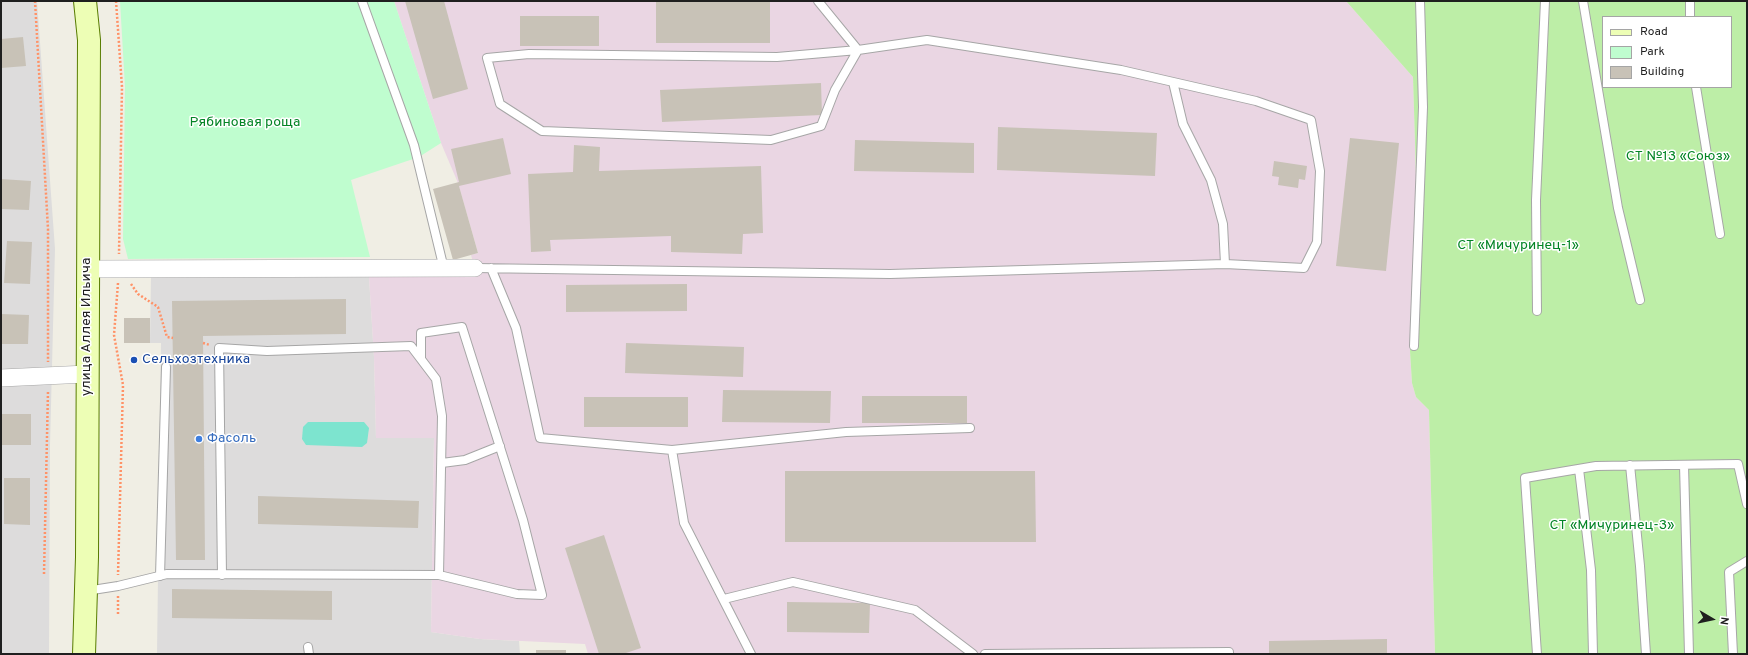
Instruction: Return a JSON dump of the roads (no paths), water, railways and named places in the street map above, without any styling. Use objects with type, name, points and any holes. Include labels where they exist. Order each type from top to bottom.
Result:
[{"type":"main road","name":"улица Аллея Ильича","points":[[84,654],[89,40],[86,1]]},
{"type":"street","points":[[87,269],[483,268]]},
{"type":"street","points":[[1,378],[87,374]]},
{"type":"lane","points":[[362,1],[414,145],[444,269]]},
{"type":"lane","points":[[818,1],[858,50]]},
{"type":"lane","points":[[1414,346],[1424,107],[1420,1]]},
{"type":"lane","points":[[1537,311],[1536,200],[1545,1]]},
{"type":"lane","points":[[1583,1],[1618,208],[1640,300]]},
{"type":"lane","points":[[1690,1],[1690,16]]},
{"type":"lane","points":[[858,50],[835,90],[821,126],[771,140],[542,131],[500,104],[487,58],[529,54],[777,57],[858,50],[927,40],[1121,70],[1256,101],[1311,120],[1320,171],[1317,242],[1304,268],[1225,264],[890,274],[483,268],[516,328],[540,438],[672,450],[846,432],[970,428]]},
{"type":"lane","points":[[1173,82],[1183,124],[1211,180],[1223,224],[1225,264]]},
{"type":"lane","points":[[1696,88],[1720,234]]},
{"type":"lane","points":[[85,591],[118,586],[167,574],[439,575],[517,594],[542,595],[523,520],[462,327],[421,333],[421,359]]},
{"type":"lane","points":[[222,575],[219,348],[267,351],[411,346],[436,379],[442,416],[439,575]]},
{"type":"lane","points":[[160,576],[166,367]]},
{"type":"lane","points":[[442,463],[465,460],[500,446]]},
{"type":"lane","points":[[672,450],[684,523],[751,654]]},
{"type":"lane","points":[[1537,654],[1525,478],[1596,466],[1738,464],[1747,504]]},
{"type":"lane","points":[[1630,465],[1640,566],[1646,654]]},
{"type":"lane","points":[[1684,465],[1689,654]]},
{"type":"lane","points":[[1579,469],[1591,570],[1593,654]]},
{"type":"lane","points":[[1733,654],[1729,572],[1747,561]]},
{"type":"lane","points":[[724,599],[793,582],[915,610],[973,654]]},
{"type":"lane","points":[[985,654],[1229,652],[1229,654]]},
{"type":"place","name":"Сельхозтехника","points":[[134,360]]},
{"type":"place","name":"Фасоль","points":[[199,439]]},
{"type":"park label","name":"Рябиновая роща","points":[[245,123]]},
{"type":"park label","name":"СТ №13 «Союз»","points":[[1678,157]]},
{"type":"park label","name":"СТ «Мичуринец-1»","points":[[1518,246]]},
{"type":"park label","name":"СТ «Мичуринец-3»","points":[[1612,526]]}]
